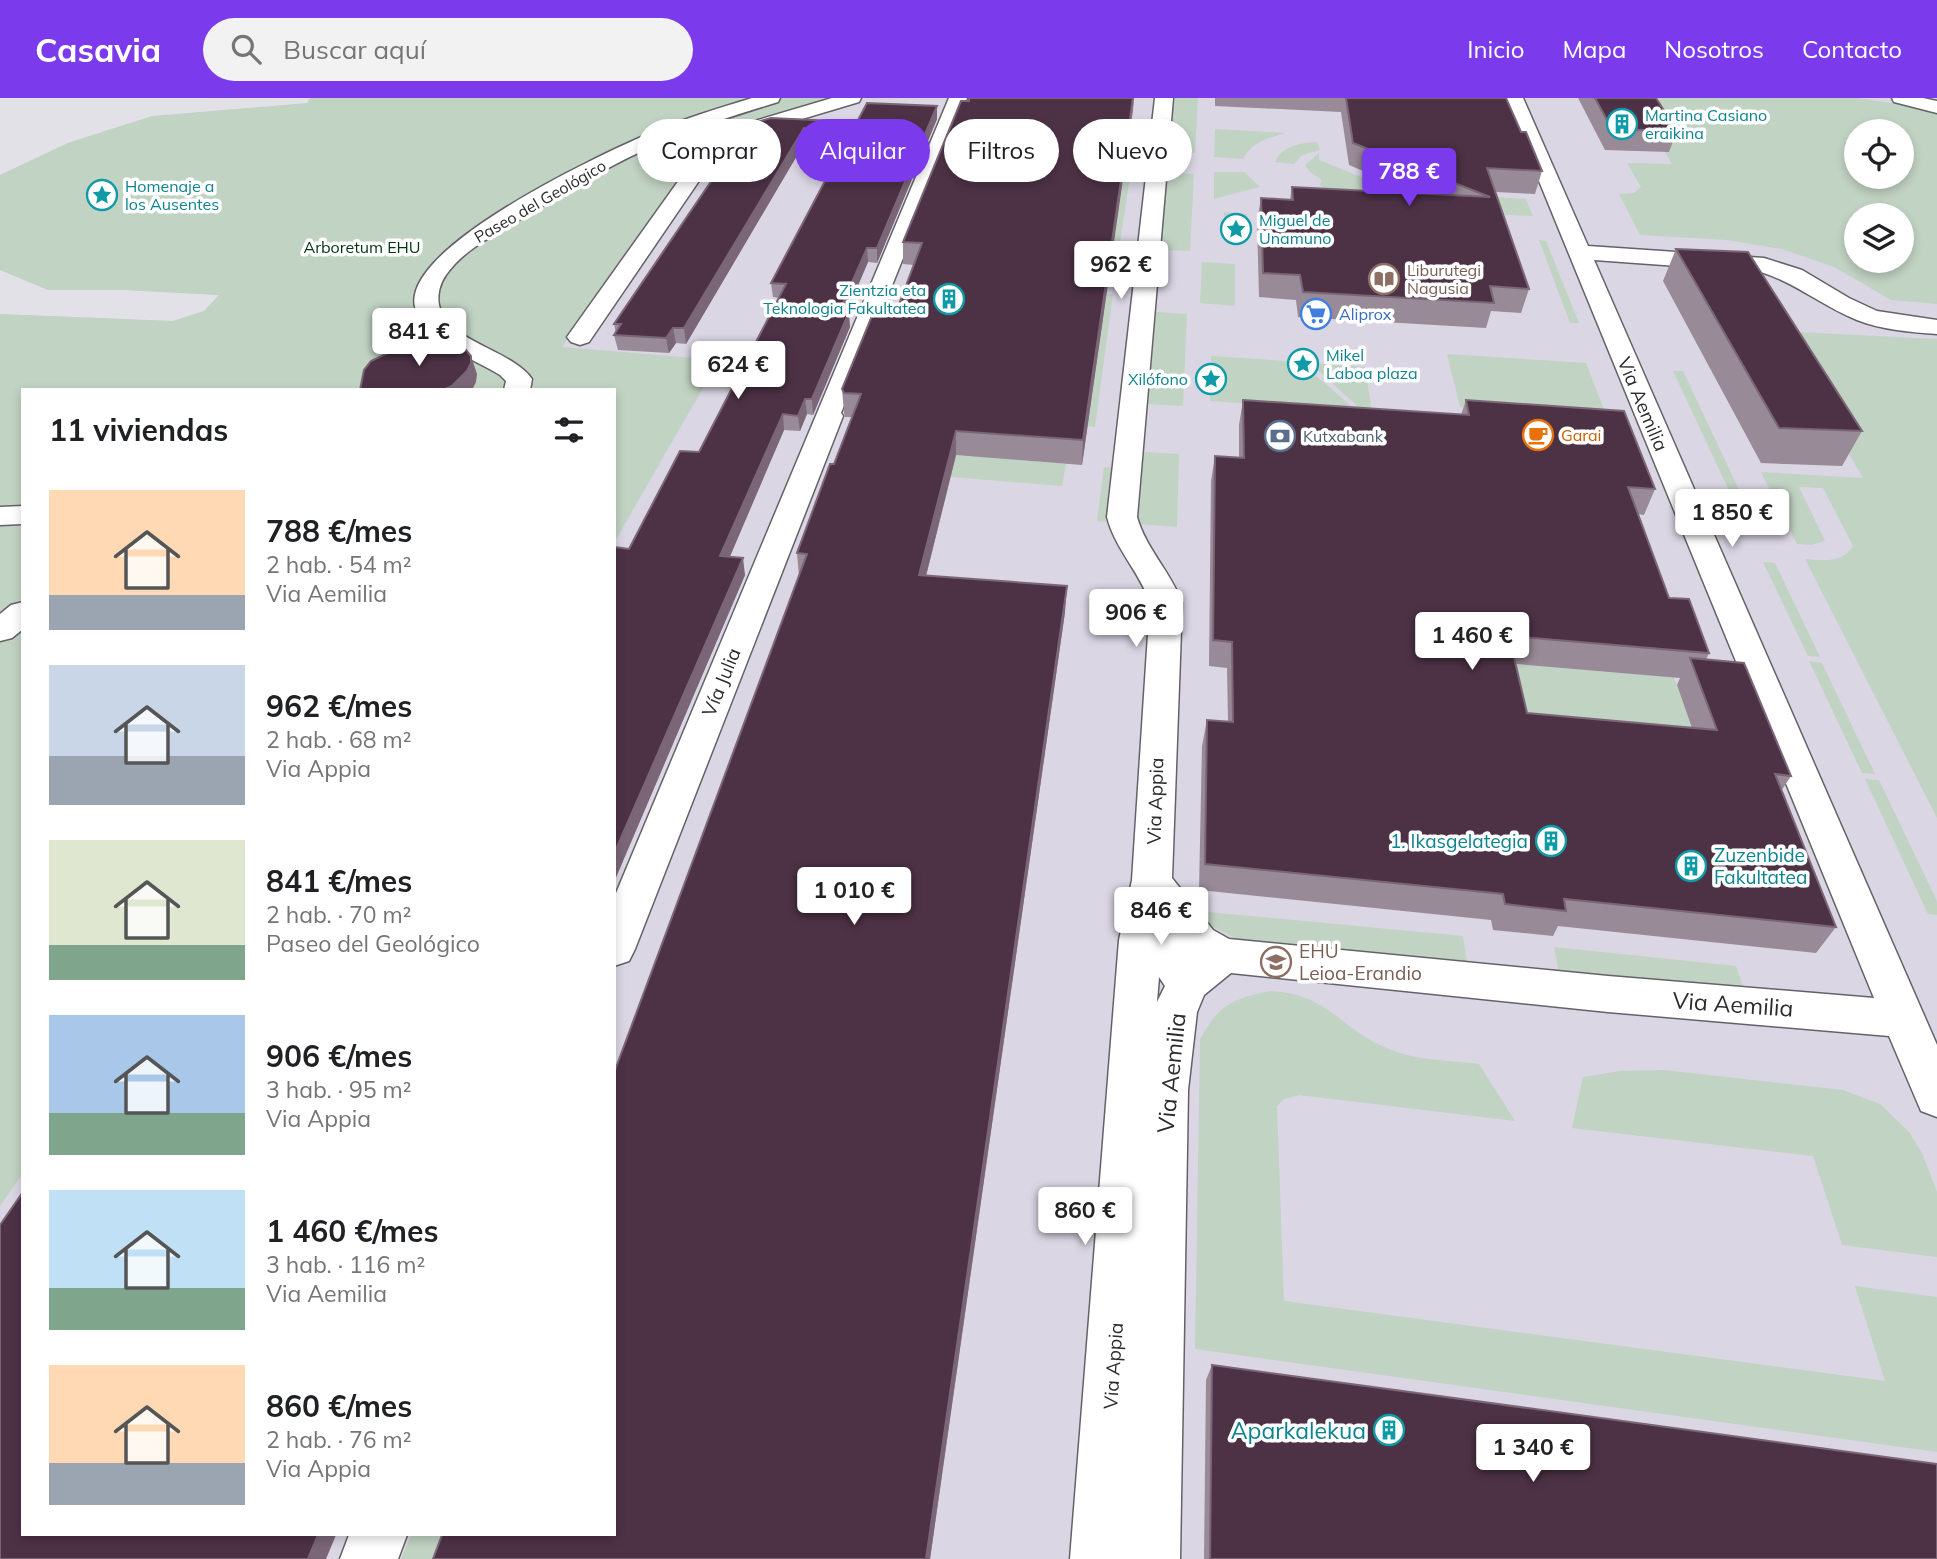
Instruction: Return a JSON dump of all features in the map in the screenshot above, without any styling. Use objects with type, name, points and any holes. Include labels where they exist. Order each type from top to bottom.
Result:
[{"type":"street","name":"Paseo del Geológico","points":[[517,388],[519,379],[511,369],[461,343],[439,326],[428,310],[426,295],[431,281],[444,263],[496,224],[610,161],[675,130],[771,98]]},
{"type":"street","points":[[580,337],[711,149],[745,130],[852,98]]},
{"type":"street","name":"Vía Julia","points":[[616,944],[958,98]]},
{"type":"street","name":"Via Appia","points":[[1100,1559],[1140,940],[1152,880],[1166,603],[1161,584],[1128,538],[1122,517],[1164,98]]},
{"type":"street","name":"Via Aemilia","points":[[1514,98],[1937,1097]]},
{"type":"street","points":[[1901,98],[1937,107]]},
{"type":"street","points":[[1578,252],[1764,265],[1794,275],[1840,303],[1868,316],[1895,323],[1937,327]]},
{"type":"street","points":[[0,516],[21,515]]},
{"type":"street","points":[[0,631],[21,614]]},
{"type":"street","points":[[1152,880],[1172,911],[1198,942],[1223,955]]},
{"type":"street","points":[[1140,940],[1155,944],[1168,954],[1187,984]]},
{"type":"street","name":"Via Aemilia","points":[[1151,1559],[1165,1090],[1175,1012],[1187,984],[1223,955],[1608,994],[1904,1019]]},
{"type":"street","points":[[369,1559],[379,1536]]},
{"type":"shaded area","name":"EHU Leioa-Erandio","points":[[648,98],[1937,98],[1937,1559],[0,1559],[0,314],[173,321],[204,311],[219,295],[124,290],[48,290],[0,270],[0,175],[68,143],[152,116]]},
{"type":"green space","name":"Arboretum EHU","points":[[310,98],[841,98],[780,119],[637,119],[637,182],[681,182],[562,347],[719,360],[616,540],[616,388],[21,388],[21,1176],[0,1206],[0,314],[173,321],[204,311],[219,295],[124,290],[48,290],[0,270],[0,175],[68,143],[152,116],[307,103]]},
{"type":"green space","points":[[1174,98],[1198,98],[1195,153],[1192,153],[1192,119],[1172,119]]},
{"type":"green space","points":[[1632,98],[1858,98],[1937,110],[1937,304],[1891,300],[1844,273],[1914,273],[1914,203],[1844,203],[1844,273],[1782,249],[1727,240],[1640,235],[1619,194],[1634,193],[1641,187],[1627,163],[1672,164]]},
{"type":"green space","points":[[1215,129],[1286,133],[1256,145],[1243,159],[1214,157]]},
{"type":"green space","points":[[1317,142],[1320,150],[1302,155],[1294,164],[1275,162],[1287,149]]},
{"type":"green space","points":[[1319,153],[1319,160],[1371,181],[1424,184],[1402,196],[1314,193],[1324,188],[1320,185],[1322,180],[1305,165]]},
{"type":"green space","points":[[1214,172],[1244,172],[1260,187],[1214,199]]},
{"type":"green space","points":[[1194,174],[1190,251],[1160,250],[1166,182],[1192,182]]},
{"type":"green space","points":[[1123,182],[1129,182],[1117,263],[1111,262]]},
{"type":"green space","points":[[1447,194],[1526,199],[1533,216],[1289,203]]},
{"type":"green space","points":[[1224,212],[1247,214],[1248,240],[1225,239]]},
{"type":"green space","points":[[1539,240],[1546,241],[1579,323],[1570,323]]},
{"type":"green space","points":[[1202,262],[1235,264],[1235,306],[1200,303]]},
{"type":"green space","points":[[1106,294],[1113,294],[1095,427],[1088,426]]},
{"type":"green space","points":[[1156,312],[1187,314],[1183,406],[1148,404]]},
{"type":"green space","points":[[1777,331],[1937,339],[1937,818],[1805,559],[1838,558],[1849,552],[1853,546],[1823,488],[1799,487],[1825,541],[1812,545],[1797,544],[1761,472],[1863,478]]},
{"type":"green space","points":[[1447,354],[1586,363],[1607,417],[1460,407]]},
{"type":"green space","points":[[1211,356],[1300,362],[1357,411],[1210,401]]},
{"type":"green space","points":[[1310,363],[1365,367],[1372,412],[1364,412]]},
{"type":"green space","points":[[1673,371],[1683,371],[1750,513],[1739,512]]},
{"type":"green space","points":[[954,425],[997,458],[1066,464],[1062,486],[940,476]]},
{"type":"green space","points":[[1143,452],[1179,454],[1177,527],[1138,524]]},
{"type":"green space","points":[[1104,467],[1112,467],[1106,522],[1097,521]]},
{"type":"green space","points":[[1763,562],[1775,563],[1820,657],[1808,656]]},
{"type":"green space","points":[[1809,661],[1822,663],[1875,774],[1862,773]]},
{"type":"green space","points":[[1499,663],[1674,677],[1702,756],[1516,740]]},
{"type":"green space","points":[[1865,779],[1879,780],[1937,901],[1937,915],[1928,914]]},
{"type":"green space","points":[[1208,912],[1463,936],[1467,963],[1237,939],[1207,924]]},
{"type":"green space","points":[[1554,947],[1736,966],[1745,993],[1559,973]]},
{"type":"green space","points":[[1270,991],[1307,999],[1372,1041],[1399,1053],[1479,1064],[1515,1121],[1299,1095],[1284,1099],[1277,1106],[1284,1301],[1885,1381],[1855,1286],[1937,1297],[1937,1452],[1195,1349],[1200,1040],[1213,1019],[1228,1005]]},
{"type":"green space","points":[[1664,1070],[1843,1090],[1880,1104],[1910,1133],[1923,1155],[1937,1192],[1937,1257],[1842,1245],[1813,1156],[1572,1128],[1583,1077],[1620,1071]]},
{"type":"green space","points":[[411,1536],[454,1536],[446,1559],[401,1559]]},
{"type":"building","points":[[969,98],[1133,98],[1130,119],[1073,119],[1073,182],[1121,182],[1083,440],[956,431],[919,575],[1067,586],[926,1559],[433,1559],[442,1536],[616,1536],[616,1068],[807,554],[797,553],[830,464],[834,464],[861,394],[844,393],[842,389],[876,306],[898,307],[922,243],[903,242],[928,182],[930,182],[944,142],[944,182],[1059,182],[1059,119],[954,119],[961,101],[969,101]]},
{"type":"building","points":[[1346,98],[1506,98],[1521,132],[1526,132],[1542,171],[1487,168],[1529,289],[1490,286],[1494,303],[1303,292],[1300,275],[1263,273],[1261,198],[1293,200],[1292,187],[1490,197],[1353,143]]},
{"type":"building","points":[[1595,98],[1656,98],[1677,131],[1612,129]]},
{"type":"building","points":[[867,103],[937,106],[930,123],[930,119],[859,119]]},
{"type":"building","points":[[771,118],[795,119],[795,143],[781,166],[781,119],[768,119]]},
{"type":"building","points":[[711,182],[772,182],[684,328],[673,328],[666,338],[614,335],[621,324],[614,324]]},
{"type":"building","points":[[825,182],[905,182],[877,248],[867,248],[839,312],[849,312],[812,399],[805,399],[798,416],[783,414],[720,556],[743,558],[616,849],[616,547],[629,549],[680,451],[699,452],[786,284],[771,283]]},
{"type":"building","points":[[1676,249],[1748,252],[1862,431],[1779,428]]},
{"type":"building","points":[[444,336],[462,345],[471,356],[471,363],[467,371],[448,388],[360,388],[364,370],[371,361],[388,353],[422,351]]},
{"type":"building","points":[[1243,400],[1469,415],[1466,400],[1624,411],[1655,489],[1628,487],[1669,598],[1689,599],[1709,653],[1509,636],[1527,713],[1717,730],[1690,658],[1744,663],[1791,776],[1775,774],[1836,927],[1564,899],[1566,911],[1505,904],[1503,894],[1205,864],[1207,720],[1233,722],[1232,642],[1213,640],[1215,456],[1244,458]]},
{"type":"building","points":[[21,1195],[21,1536],[318,1536],[308,1559],[0,1559],[0,1225]]},
{"type":"building","name":"Aparkalekua","points":[[1212,1365],[1937,1464],[1937,1559],[1210,1559]]},
{"type":"place","name":"Martina Casiano eraikina","points":[[1622,124]]},
{"type":"place","name":"Homenaje a los Ausentes","points":[[102,195]]},
{"type":"place","name":"Miguel de Unamuno","points":[[1236,229]]},
{"type":"place","name":"Liburutegi Nagusia","points":[[1384,279]]},
{"type":"place","name":"Zientzia eta Teknologia Fakultatea","points":[[949,299]]},
{"type":"place","name":"Aliprox","points":[[1316,314]]},
{"type":"place","name":"Mikel Laboa plaza","points":[[1303,364]]},
{"type":"place","name":"Xilófono","points":[[1211,379]]},
{"type":"place","name":"Garai","points":[[1538,435]]},
{"type":"place","name":"Kutxabank","points":[[1280,436]]},
{"type":"place","name":"1. Ikasgelategia","points":[[1551,841]]},
{"type":"place","name":"Zuzenbide Fakultatea","points":[[1691,866]]},
{"type":"place","name":"EHU Leioa-Erandio","points":[[1276,962]]},
{"type":"place","name":"Aparkalekua","points":[[1389,1430]]}]
